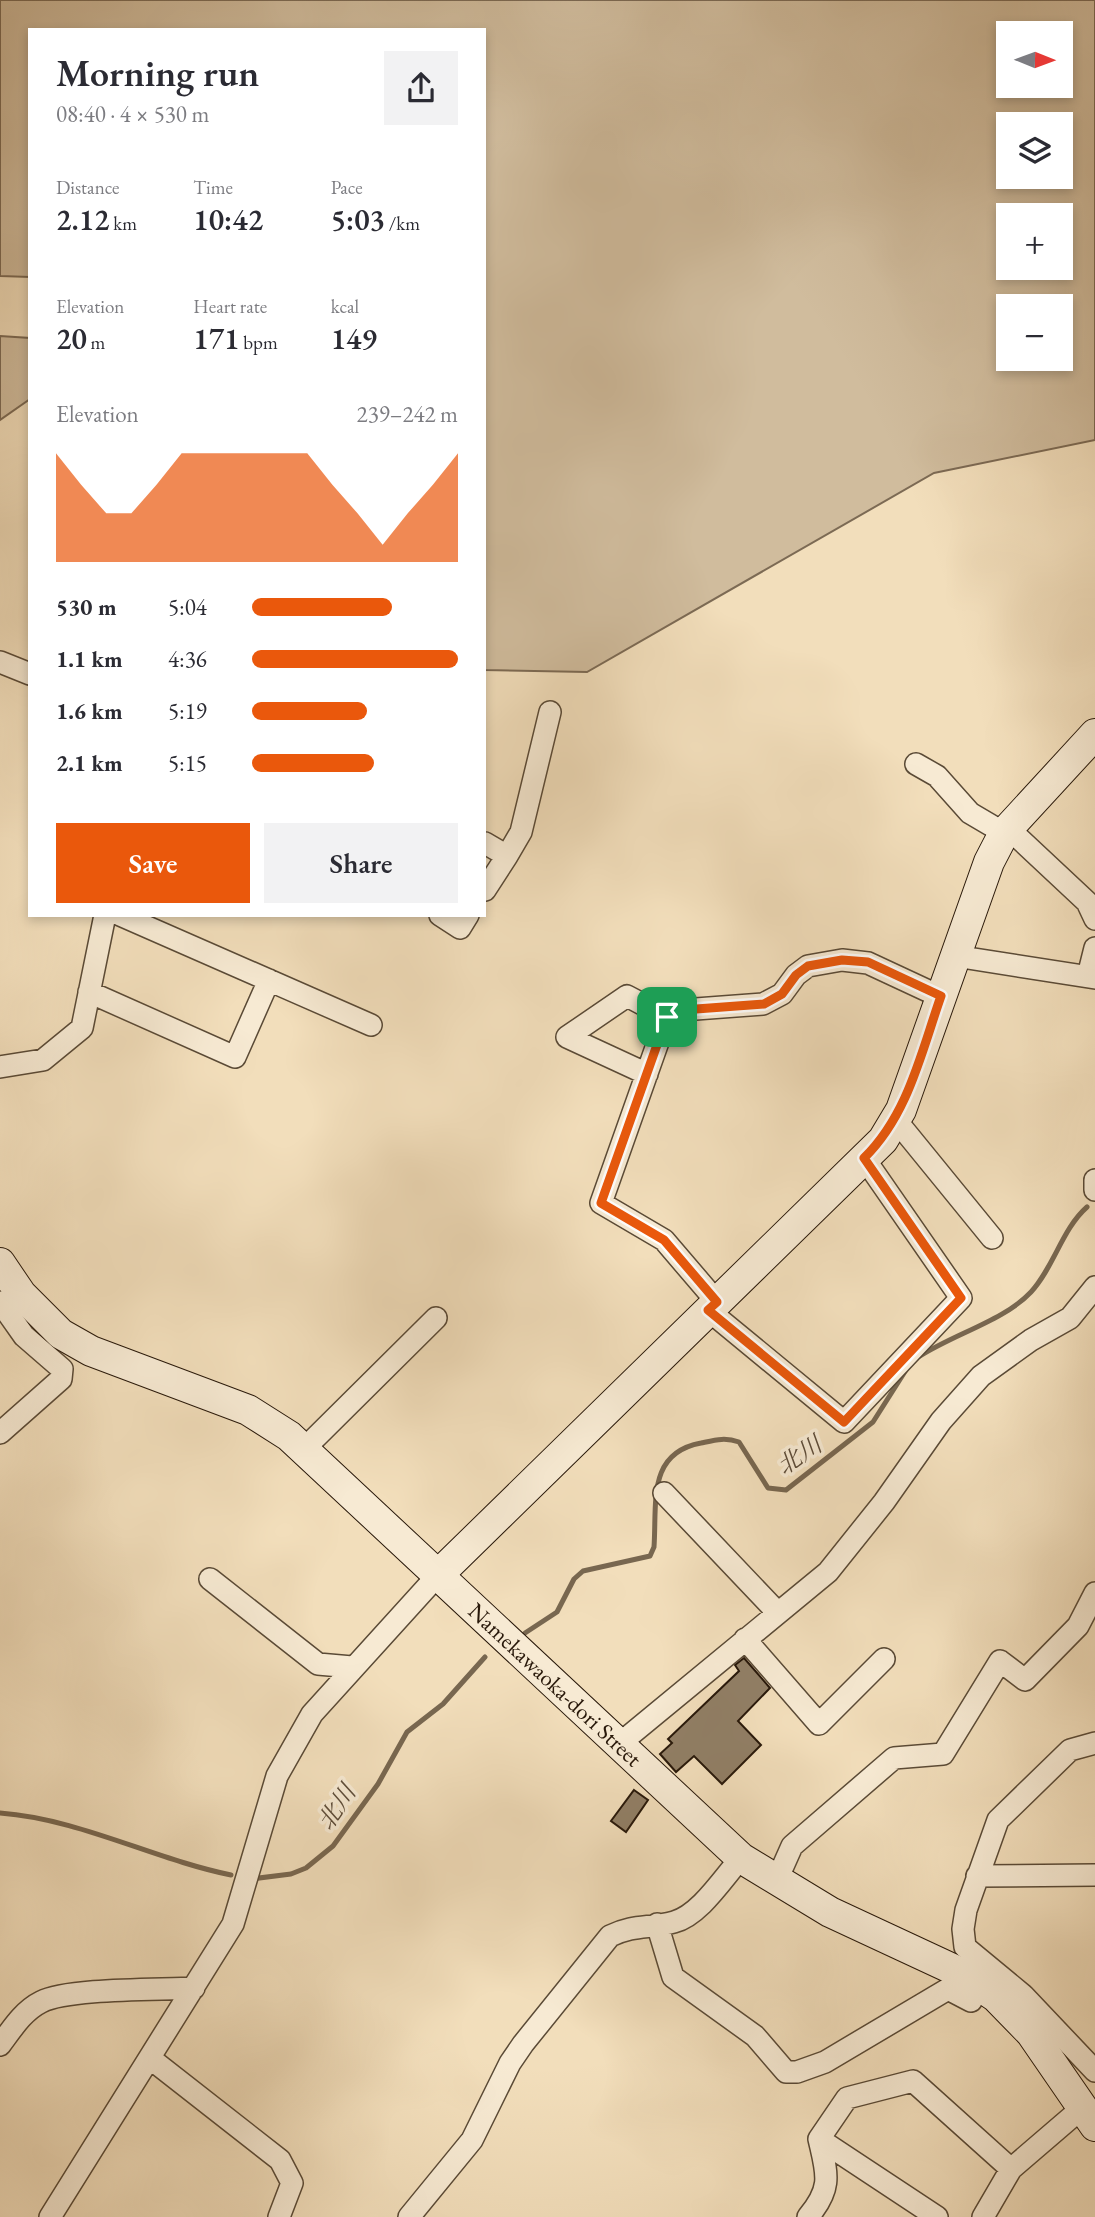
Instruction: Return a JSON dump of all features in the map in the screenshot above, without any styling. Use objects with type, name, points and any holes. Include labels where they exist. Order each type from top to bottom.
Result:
[{"type":"street","points":[[0,662],[28,673]]},
{"type":"street","points":[[486,888],[521,831],[550,712]]},
{"type":"street","points":[[50,2217],[233,1924],[277,1776],[312,1714],[438,1575],[883,1140],[895,1119],[989,862],[1006,831],[1085,758],[1095,734]]},
{"type":"street","points":[[916,764],[937,776],[970,813],[1006,831],[1087,902],[1095,919]]},
{"type":"street","points":[[486,844],[507,856]]},
{"type":"street","points":[[0,1067],[43,1060],[82,1028],[105,917]]},
{"type":"street","points":[[125,917],[371,1025]]},
{"type":"street","points":[[443,917],[460,929],[467,917]]},
{"type":"street","points":[[955,956],[1092,977],[1095,948]]},
{"type":"street","points":[[864,1158],[961,1298],[844,1422],[713,1306],[664,1240],[601,1203],[669,1011],[764,1004],[782,994],[796,975],[808,966],[842,960],[868,962],[941,996]]},
{"type":"street","points":[[89,992],[235,1057],[269,980]]},
{"type":"street","points":[[647,1074],[567,1037],[627,996],[667,1017]]},
{"type":"street","points":[[895,1119],[992,1238]]},
{"type":"street","points":[[1095,1180],[1095,1190]]},
{"type":"street","name":"Namekawaoka-dori Street","points":[[0,1264],[21,1294],[61,1334],[91,1351],[248,1410],[303,1450],[741,1858],[776,1882],[1017,2003],[1088,2117]]},
{"type":"street","points":[[618,1745],[828,1572],[884,1502],[941,1421],[981,1376],[1031,1340],[1070,1318],[1095,1287]]},
{"type":"street","points":[[0,1301],[24,1336],[62,1369],[61,1379],[0,1433]]},
{"type":"street","points":[[303,1450],[436,1318]]},
{"type":"street","points":[[664,1493],[777,1612]]},
{"type":"street","points":[[210,1579],[318,1664],[352,1667]]},
{"type":"street","points":[[776,1882],[792,1846],[894,1758],[943,1754],[1000,1661],[1025,1680],[1078,1626],[1095,1594]]},
{"type":"street","points":[[745,1639],[819,1724],[884,1659]]},
{"type":"street","points":[[1095,1742],[1070,1750],[998,1820],[966,1910],[963,1929],[965,1947],[1017,2003],[1095,2071]]},
{"type":"street","points":[[409,2217],[472,2140],[510,2063],[523,2044],[610,1936],[630,1926],[657,1924],[688,1916],[741,1858]]},
{"type":"street","points":[[977,1876],[1095,1875]]},
{"type":"street","points":[[657,1924],[673,1977],[755,2036],[786,2072],[797,2072],[825,2062],[948,1989],[971,2001],[980,1985]]},
{"type":"street","points":[[0,2045],[18,2020],[40,2002],[62,1995],[194,1988]]},
{"type":"street","points":[[150,2059],[280,2160],[292,2183],[279,2217]]},
{"type":"street","points":[[808,2217],[823,2199],[826,2173],[819,2139],[847,2098],[913,2081],[1011,2169]]},
{"type":"street","points":[[983,2217],[1011,2169],[1088,2117]]},
{"type":"street","points":[[819,2139],[937,2217]]},
{"type":"shaded area","points":[[0,0],[1095,0],[1095,440],[934,473],[587,672],[486,670],[486,28],[28,28],[28,277],[0,276]]},
{"type":"shaded area","points":[[0,336],[28,338],[28,400],[0,420]]},
{"type":"building","points":[[744,1658],[770,1688],[738,1721],[761,1745],[722,1784],[694,1756],[676,1772],[660,1754],[672,1743],[668,1739],[739,1671],[735,1665]]},
{"type":"building","points":[[634,1790],[648,1800],[626,1832],[611,1821]]},
{"type":"waterway","name":"北川","points":[[920,1356],[993,1319],[1020,1302],[1039,1282],[1071,1226],[1087,1207]]},
{"type":"waterway","name":"北川","points":[[525,1633],[557,1612],[574,1579],[583,1571],[650,1556],[654,1547],[658,1482],[671,1457],[684,1448],[720,1440],[739,1442],[768,1488],[786,1490],[873,1422],[906,1370]]},
{"type":"waterway","name":"北川","points":[[251,1879],[291,1874],[306,1868],[333,1846],[378,1784],[407,1732],[443,1704],[485,1657]]},
{"type":"waterway","name":"北川","points":[[0,1813],[59,1823],[231,1875]]},
{"type":"route","points":[[842,960],[868,962],[941,996],[901,1110],[883,1140],[864,1158],[961,1298],[844,1422],[708,1310],[717,1302],[664,1240],[601,1203],[667,1017],[669,1011],[764,1004],[782,994],[796,975],[808,966],[842,960]]}]
